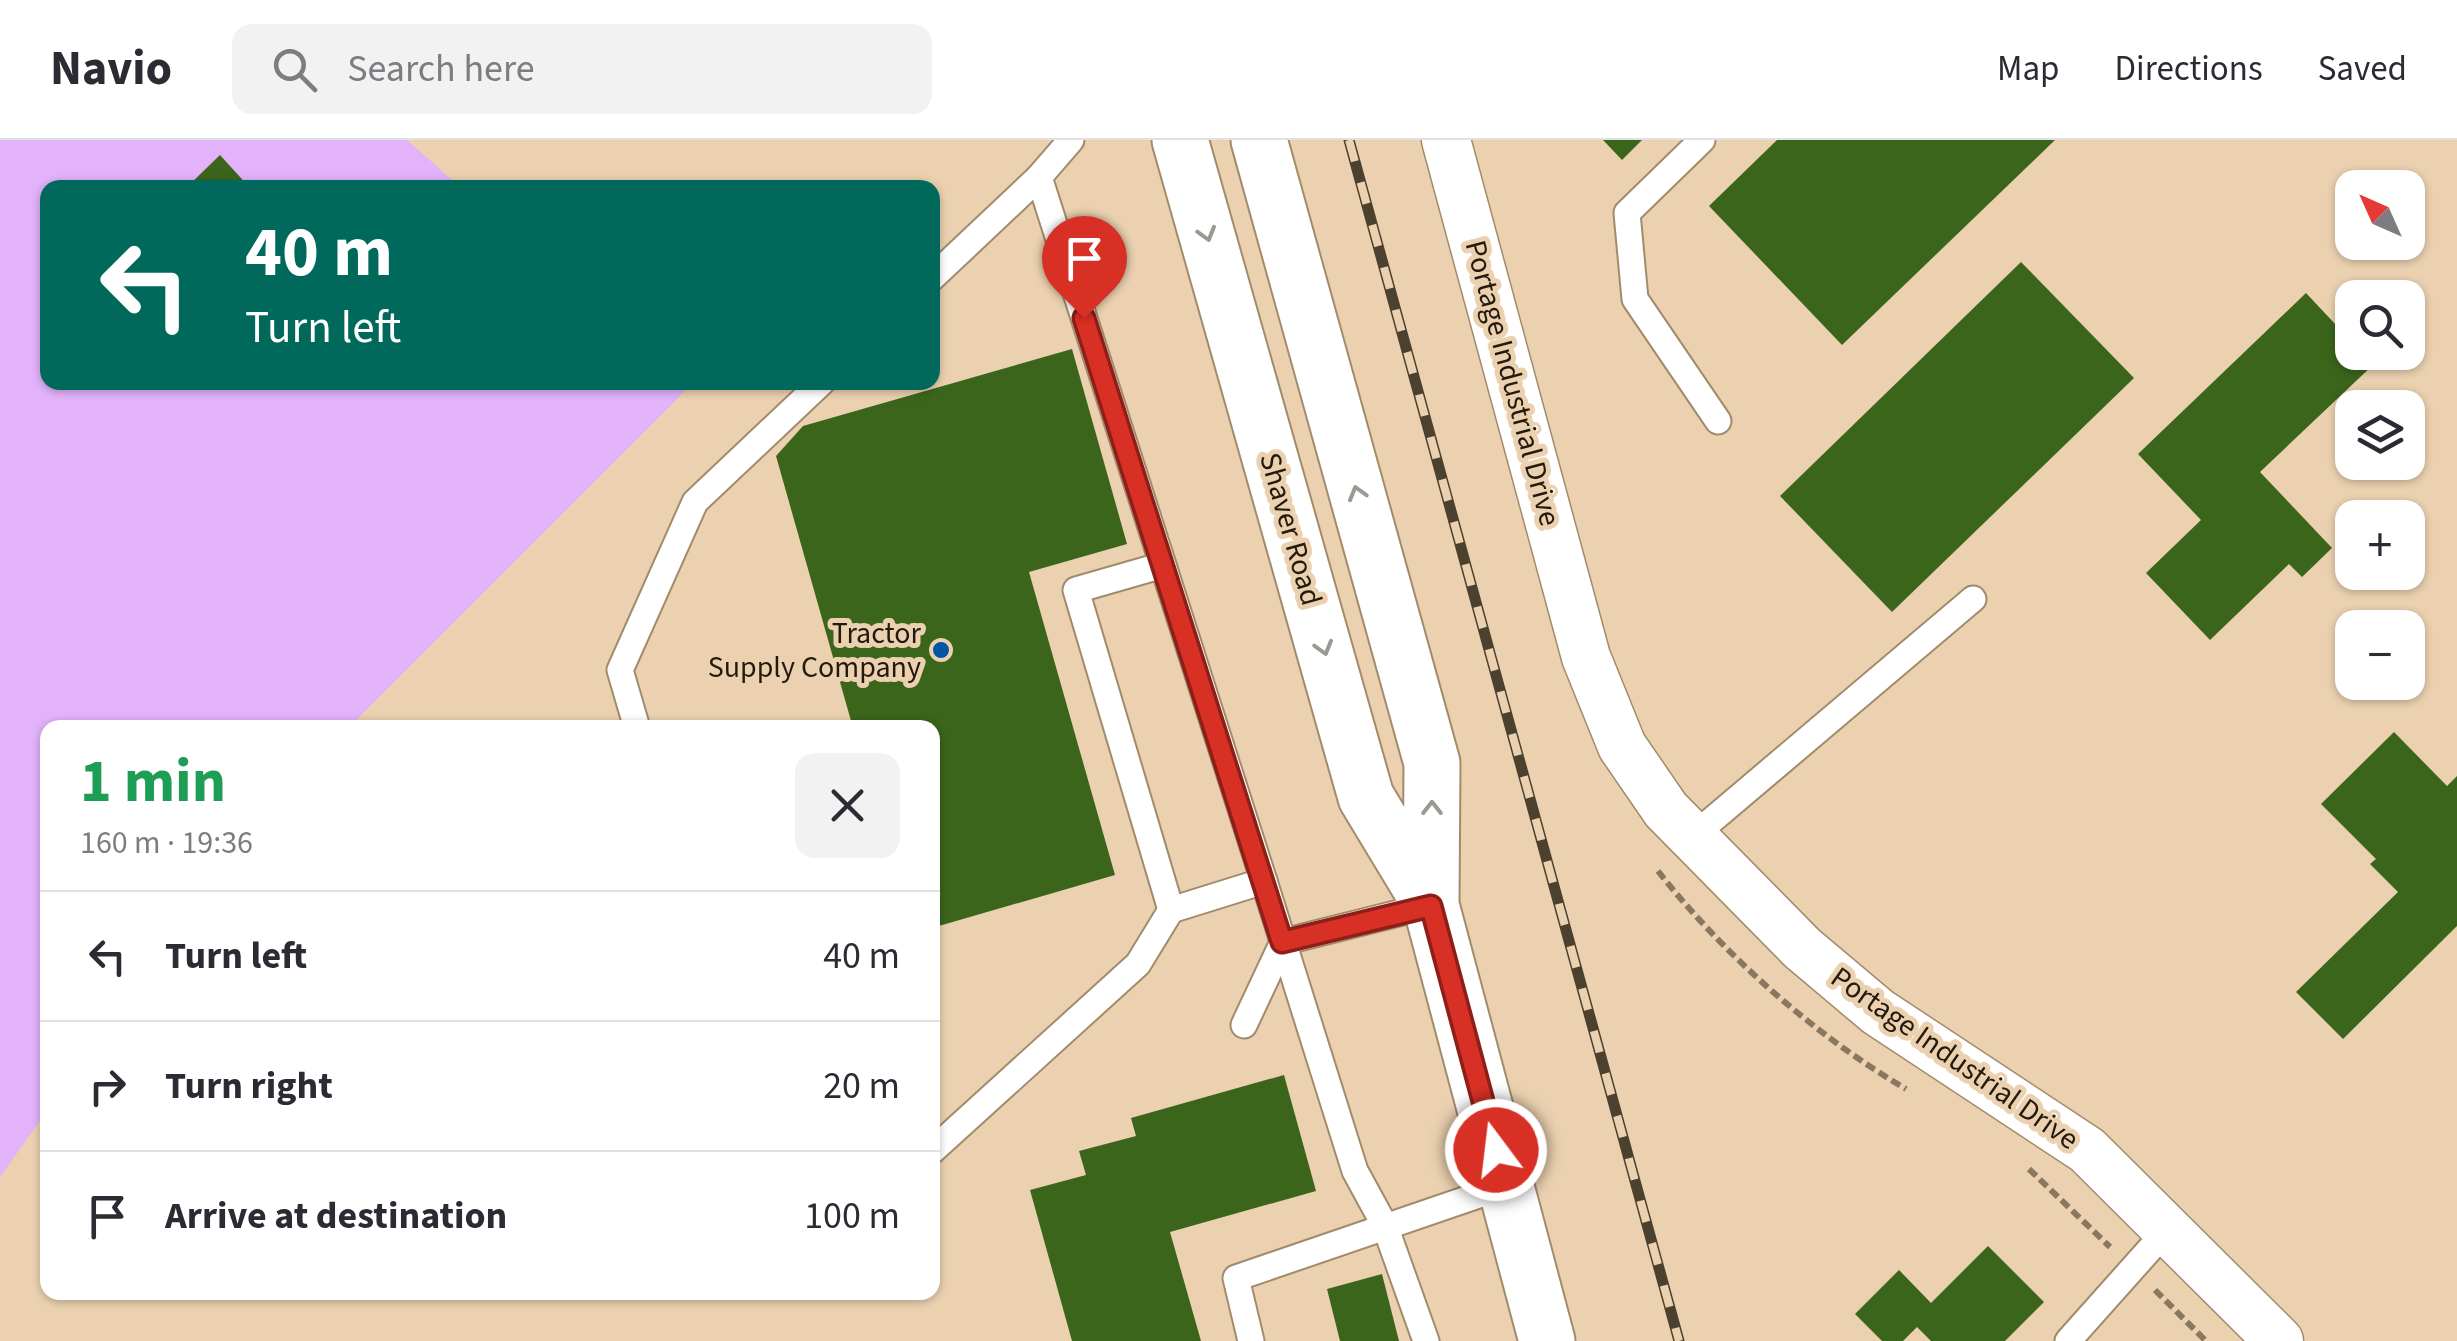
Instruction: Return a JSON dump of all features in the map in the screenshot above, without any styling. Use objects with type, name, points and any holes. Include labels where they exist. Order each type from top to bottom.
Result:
[{"type":"main road","name":"Shaver Road","points":[[1180,140],[1366,797],[1431,906]]},
{"type":"main road","name":"Shaver Road","points":[[1259,140],[1432,763],[1431,906],[1546,1341]]},
{"type":"street","name":"Portage Industrial Drive","points":[[1446,140],[1586,657],[1622,746],[1666,810],[1802,948],[1878,1012],[2087,1150],[2279,1341]]},
{"type":"lane","points":[[940,270],[1039,177],[1070,140]]},
{"type":"lane","points":[[1702,140],[1627,214],[1636,299],[1718,420]]},
{"type":"lane","points":[[1039,177],[1355,1171],[1385,1226],[1426,1341]]},
{"type":"lane","points":[[635,720],[620,670],[695,502],[814,390]]},
{"type":"lane","points":[[1163,564],[1076,590],[1171,910]]},
{"type":"lane","points":[[1692,836],[1973,599]]},
{"type":"lane","points":[[940,1144],[1138,964],[1171,910],[1264,881]]},
{"type":"lane","points":[[1282,942],[1431,906]]},
{"type":"lane","points":[[1244,1025],[1282,942]]},
{"type":"lane","points":[[1252,1341],[1236,1278],[1506,1186]]},
{"type":"lane","points":[[2068,1341],[2167,1230]]},
{"type":"shaded area","points":[[0,140],[407,140],[452,180],[40,180],[40,390],[685,391],[356,720],[40,720],[40,1121],[0,1177]]},
{"type":"building","points":[[1603,140],[1642,140],[1622,160]]},
{"type":"building","points":[[1777,140],[2055,140],[1842,345],[1709,206]]},
{"type":"building","points":[[220,155],[243,180],[194,180]]},
{"type":"building","points":[[2021,262],[2134,378],[1892,612],[1780,496]]},
{"type":"building","points":[[2306,293],[2335,324],[2335,370],[2368,370],[2347,390],[2335,390],[2335,401],[2260,472],[2332,548],[2302,577],[2289,564],[2210,640],[2146,573],[2201,520],[2138,454]]},
{"type":"building","name":"Tractor Supply Company","points":[[1072,349],[1127,544],[1029,572],[1115,875],[940,926],[940,720],[851,720],[776,456],[803,426],[940,390],[940,387]]},
{"type":"building","points":[[2394,732],[2447,786],[2457,776],[2457,926],[2343,1039],[2296,992],[2398,892],[2370,864],[2376,859],[2321,804]]},
{"type":"building","points":[[1284,1075],[1316,1191],[1170,1232],[1201,1341],[1072,1341],[1030,1190],[1086,1175],[1079,1151],[1136,1136],[1131,1118]]},
{"type":"building","points":[[1988,1246],[2044,1302],[2005,1341],[1931,1341],[1917,1327],[1903,1341],[1882,1341],[1855,1314],[1899,1270],[1931,1303]]},
{"type":"building","points":[[1382,1274],[1399,1341],[1340,1341],[1327,1289]]},
{"type":"railway","points":[[1349,140],[1679,1341]]},
{"type":"place","name":"Tractor Supply Company","points":[[941,650]]},
{"type":"route","points":[[1084,318],[1282,942],[1431,906],[1496,1150]]}]
